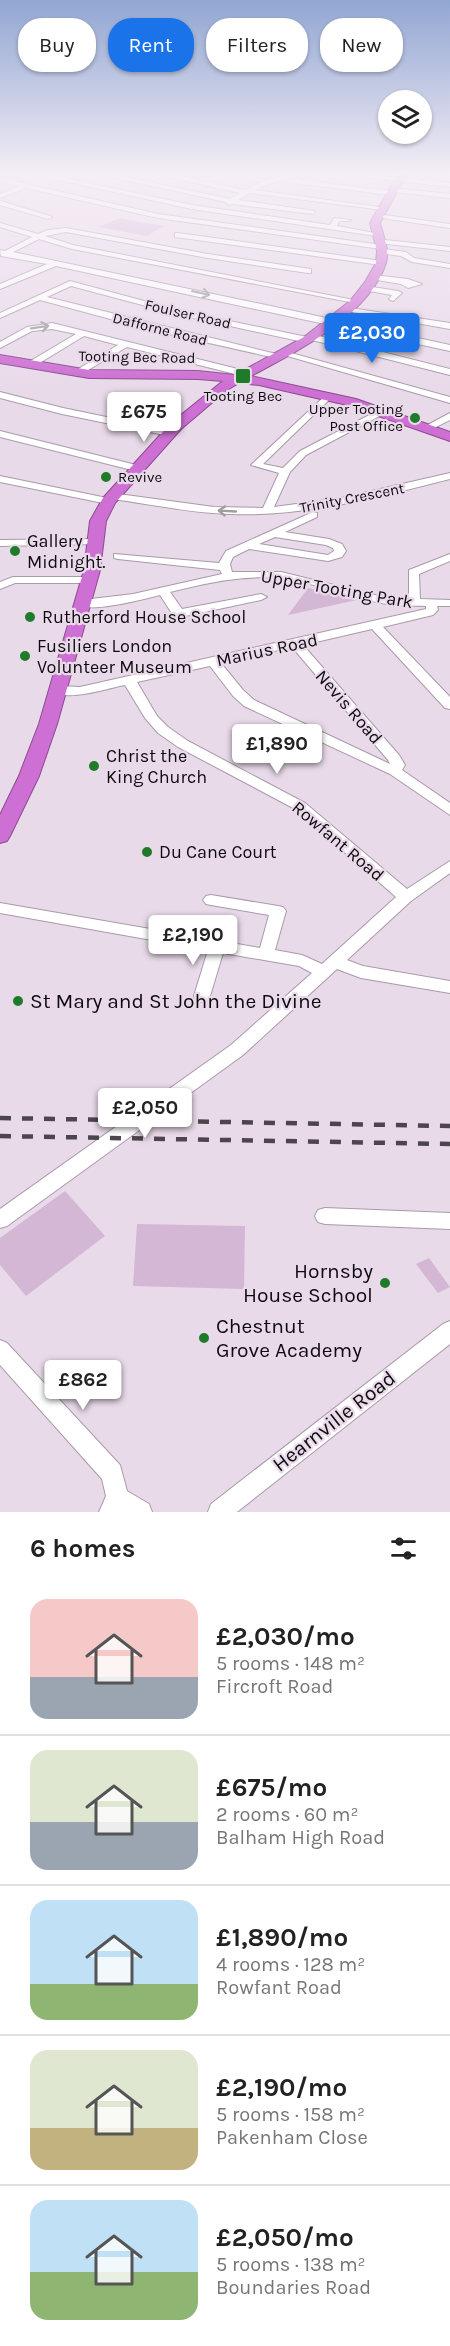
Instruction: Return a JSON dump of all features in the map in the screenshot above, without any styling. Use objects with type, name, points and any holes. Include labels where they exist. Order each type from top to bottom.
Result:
[{"type":"highway","points":[[1,832],[33,766],[58,690],[83,604],[98,521],[109,498],[169,433],[222,387],[284,355],[336,322],[374,277],[380,247]]},
{"type":"highway","name":"Tooting Bec Road","points":[[0,359],[78,373],[128,376],[190,374],[242,376],[328,396],[382,412],[450,437]]},
{"type":"street","points":[[2,254],[19,246]]},
{"type":"street","points":[[68,246],[289,289],[450,326]]},
{"type":"street","points":[[151,246],[302,276]]},
{"type":"street","points":[[255,246],[323,255],[380,247]]},
{"type":"street","points":[[370,246],[450,249]]},
{"type":"street","points":[[376,246],[403,254],[412,260],[450,266]]},
{"type":"street","points":[[2,254],[56,263],[450,348]]},
{"type":"street","points":[[289,289],[323,255]]},
{"type":"street","points":[[0,287],[56,263]]},
{"type":"street","points":[[374,277],[408,281]]},
{"type":"street","name":"Foulser Road","points":[[41,298],[70,284],[180,313],[309,338],[450,372]]},
{"type":"street","points":[[366,288],[399,293],[393,298]]},
{"type":"street","points":[[0,316],[41,298]]},
{"type":"street","name":"Dafforne Road","points":[[41,298],[151,327],[284,355],[450,400]]},
{"type":"street","points":[[0,345],[37,327],[55,326],[242,376]]},
{"type":"street","points":[[30,365],[84,333]]},
{"type":"street","points":[[78,373],[126,344]]},
{"type":"street","points":[[0,395],[62,411],[169,433]]},
{"type":"street","points":[[285,471],[256,465],[328,396]]},
{"type":"street","points":[[267,511],[285,471],[303,453],[382,412]]},
{"type":"street","points":[[427,428],[450,416]]},
{"type":"street","points":[[0,434],[136,468]]},
{"type":"street","name":"Trinity Crescent","points":[[0,479],[109,498],[211,510],[267,511],[343,503],[450,476]]},
{"type":"street","points":[[118,556],[226,572],[226,558],[230,553],[313,515]]},
{"type":"street","points":[[247,546],[328,558],[338,555],[340,551],[338,546],[329,542],[272,533]]},
{"type":"street","points":[[1,541],[95,543]]},
{"type":"street","points":[[415,604],[413,572],[450,557]]},
{"type":"street","points":[[0,586],[14,580],[90,572]]},
{"type":"street","name":"Upper Tooting Park","points":[[83,604],[106,604],[226,572],[281,575],[387,601],[450,604]]},
{"type":"street","points":[[163,590],[175,610],[181,613],[261,597]]},
{"type":"street","name":"Marius Road","points":[[58,690],[75,691],[375,626],[429,613],[432,609],[431,603]]},
{"type":"street","points":[[375,626],[450,705]]},
{"type":"street","name":"Nevis Road","points":[[296,644],[394,758],[398,765],[395,771]]},
{"type":"street","points":[[213,661],[238,693],[249,703],[395,771],[450,810]]},
{"type":"street","name":"Rowfant Road","points":[[129,680],[153,718],[169,735],[300,806],[406,897]]},
{"type":"street","points":[[0,1220],[237,1050],[406,897],[450,866]]},
{"type":"street","points":[[211,900],[278,911],[266,955]]},
{"type":"street","points":[[0,908],[450,987]]},
{"type":"street","points":[[202,996],[217,947]]},
{"type":"street","points":[[325,1216],[450,1221]]},
{"type":"street","name":"Hearnville Road","points":[[219,1512],[450,1330]]},
{"type":"street","points":[[0,1350],[112,1473],[114,1505],[141,1512]]},
{"type":"shaded area","points":[[309,588],[357,600],[288,615]]},
{"type":"shaded area","points":[[65,1191],[105,1236],[26,1296],[0,1265],[0,1238]]},
{"type":"shaded area","points":[[137,1224],[245,1226],[244,1289],[133,1286]]},
{"type":"shaded area","points":[[429,1258],[450,1287],[438,1293],[416,1264]]},
{"type":"railway","points":[[0,1118],[450,1126]]},
{"type":"railway","points":[[0,1136],[450,1144]]},
{"type":"place","name":"Tooting Bec","points":[[243,376]]},
{"type":"place","name":"Upper Tooting Post Office","points":[[415,418]]},
{"type":"place","name":"Revive","points":[[106,477]]},
{"type":"place","name":"Gallery Midnight.","points":[[15,551]]},
{"type":"place","name":"Rutherford House School","points":[[30,617]]},
{"type":"place","name":"Fusiliers London Volunteer Museum","points":[[25,656]]},
{"type":"place","name":"Christ the King Church","points":[[94,766]]},
{"type":"place","name":"Du Cane Court","points":[[147,852]]},
{"type":"place","name":"St Mary and St John the Divine","points":[[18,1001]]},
{"type":"place","name":"Hornsby House School","points":[[385,1283]]},
{"type":"place","name":"Chestnut Grove Academy","points":[[204,1338]]}]
